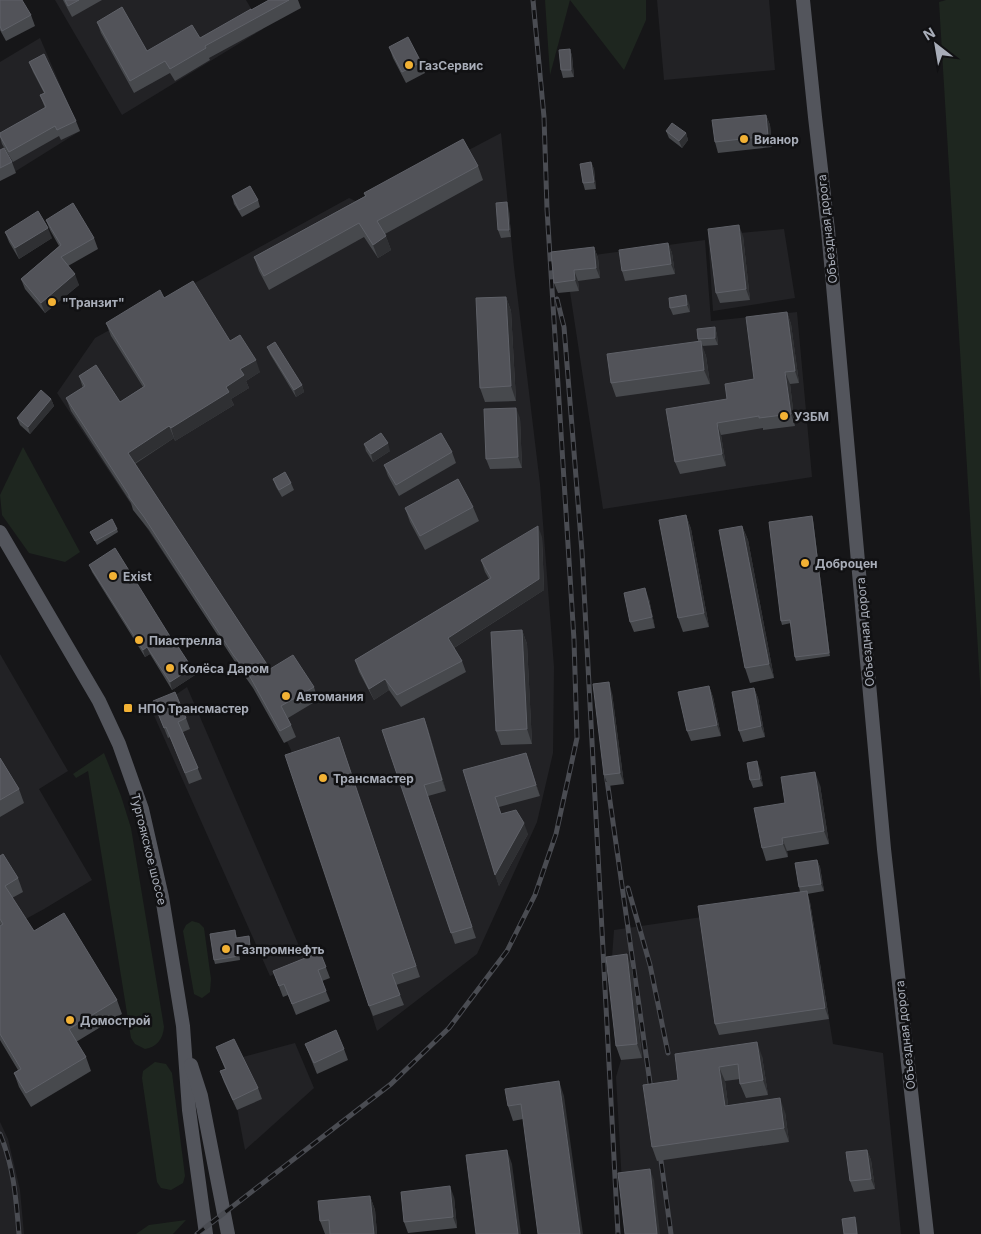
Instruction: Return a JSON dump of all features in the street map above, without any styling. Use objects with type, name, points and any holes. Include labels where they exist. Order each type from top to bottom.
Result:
[{"type":"main road","name":"Объездная дорога","points":[[804,0],[827,217],[884,849],[927,1234]]},
{"type":"main road","name":"Тургоякское шоссе","points":[[0,532],[99,701],[118,744],[142,809],[162,897],[185,1048],[188,1110],[206,1234]]},
{"type":"main road","name":"Тургоякское шоссе","points":[[185,1048],[201,1096],[228,1234]]},
{"type":"shaded area","points":[[55,0],[246,0],[263,29],[122,115]]},
{"type":"shaded area","points":[[545,0],[570,0],[550,75]]},
{"type":"shaded area","points":[[570,0],[646,0],[646,20],[624,70]]},
{"type":"shaded area","points":[[657,0],[769,0],[775,70],[664,80]]},
{"type":"shaded area","points":[[946,0],[981,0],[981,700],[939,2]]},
{"type":"shaded area","points":[[40,38],[80,131],[0,181],[0,62]]},
{"type":"shaded area","points":[[501,133],[514,267],[540,484],[554,667],[553,753],[537,822],[477,954],[377,1031],[318,846],[291,750],[271,708],[209,622],[57,393],[95,338],[349,198],[364,205]]},
{"type":"shaded area","points":[[784,229],[795,298],[713,311],[708,236]]},
{"type":"shaded area","points":[[705,240],[711,321],[797,312],[812,477],[603,509],[565,259]]},
{"type":"shaded area","points":[[23,447],[80,552],[65,562],[29,553],[2,515],[0,495]]},
{"type":"shaded area","points":[[0,654],[68,771],[39,789],[92,880],[0,933]]},
{"type":"shaded area","points":[[187,687],[306,962],[270,976],[152,711]]},
{"type":"shaded area","points":[[104,753],[131,828],[164,1027],[159,1042],[145,1049],[135,1044],[131,1038],[88,771],[76,778],[73,774]]},
{"type":"shaded area","points":[[702,917],[829,1019],[833,1044],[883,1053],[901,1234],[628,1234],[622,1184],[616,1077],[621,1060],[611,971],[614,930]]},
{"type":"shaded area","points":[[192,921],[199,923],[204,928],[211,979],[210,992],[202,998],[194,994],[183,931],[186,925]]},
{"type":"shaded area","points":[[295,1043],[314,1088],[245,1150],[228,1061]]},
{"type":"shaded area","points":[[155,1062],[166,1064],[172,1073],[185,1176],[183,1183],[171,1190],[161,1188],[157,1182],[142,1078],[143,1071]]},
{"type":"shaded area","points":[[0,1122],[8,1139],[20,1190],[24,1234],[0,1234]]},
{"type":"shaded area","points":[[186,1220],[173,1234],[136,1234],[149,1225]]},
{"type":"building","points":[[0,0],[22,0],[31,15],[2,31],[0,26]]},
{"type":"building","points":[[65,0],[79,0],[68,6]]},
{"type":"building","points":[[269,0],[289,0],[205,46],[206,48],[170,69],[165,61],[130,81],[97,22],[122,7],[147,51],[192,25],[200,38]]},
{"type":"building","points":[[408,37],[421,62],[402,72],[389,47]]},
{"type":"building","points":[[570,49],[571,70],[561,70],[559,50]]},
{"type":"building","points":[[44,54],[76,121],[57,130],[55,126],[9,152],[0,133],[46,107],[40,95],[45,93],[29,62]]},
{"type":"building","points":[[766,115],[768,136],[715,142],[712,120]]},
{"type":"building","points":[[672,123],[686,133],[679,141],[666,131]]},
{"type":"building","points":[[463,139],[478,166],[377,221],[386,236],[373,245],[359,223],[264,276],[254,257],[366,196],[364,193]]},
{"type":"building","points":[[4,148],[12,162],[0,168],[0,150]]},
{"type":"building","points":[[591,162],[594,182],[583,183],[580,164]]},
{"type":"building","points":[[250,186],[258,200],[239,210],[232,196]]},
{"type":"building","points":[[507,202],[509,230],[498,230],[496,203]]},
{"type":"building","points":[[73,203],[94,238],[61,257],[75,274],[41,303],[21,279],[61,245],[46,220]]},
{"type":"building","points":[[38,211],[48,228],[15,248],[5,232]]},
{"type":"building","points":[[739,225],[746,289],[716,293],[708,229]]},
{"type":"building","points":[[668,243],[671,264],[622,271],[619,250]]},
{"type":"building","points":[[594,247],[596,268],[574,270],[575,280],[554,283],[551,252]]},
{"type":"building","points":[[193,281],[230,341],[240,335],[256,360],[240,369],[244,375],[226,387],[229,392],[171,428],[169,426],[128,453],[270,669],[293,655],[314,687],[281,706],[291,725],[280,731],[249,675],[234,656],[66,398],[85,386],[79,376],[96,365],[120,402],[145,386],[106,323],[160,290],[164,298]]},
{"type":"building","points":[[686,295],[687,305],[670,308],[669,298]]},
{"type":"building","points":[[506,297],[511,386],[480,388],[476,298]]},
{"type":"building","points":[[787,312],[795,371],[785,372],[791,414],[759,418],[759,416],[717,423],[722,454],[675,462],[666,409],[727,399],[725,384],[754,379],[746,317]]},
{"type":"building","points":[[715,327],[715,338],[698,339],[697,329]]},
{"type":"building","points":[[701,341],[704,370],[611,383],[607,354]]},
{"type":"building","points":[[275,342],[302,385],[294,390],[267,347]]},
{"type":"building","points":[[41,390],[51,399],[28,427],[17,418]]},
{"type":"building","points":[[516,408],[518,457],[486,459],[484,409]]},
{"type":"building","points":[[381,433],[388,443],[371,454],[364,444]]},
{"type":"building","points":[[441,433],[452,452],[396,485],[384,465]]},
{"type":"building","points":[[285,472],[291,483],[279,490],[273,479]]},
{"type":"building","points":[[458,479],[473,507],[420,536],[405,508]]},
{"type":"building","points":[[686,515],[704,613],[678,618],[659,520]]},
{"type":"building","points":[[812,516],[829,653],[795,657],[790,620],[781,621],[769,522]]},
{"type":"building","points":[[112,519],[117,529],[95,541],[90,532]]},
{"type":"building","points":[[538,526],[539,579],[448,638],[462,661],[397,695],[385,679],[369,689],[355,660],[491,578],[481,560]]},
{"type":"building","points":[[742,526],[769,664],[745,668],[719,530]]},
{"type":"building","points":[[115,548],[176,646],[192,668],[170,682],[147,647],[143,650],[89,565]]},
{"type":"building","points":[[645,588],[652,617],[630,622],[624,593]]},
{"type":"building","points":[[522,630],[527,729],[496,731],[491,632]]},
{"type":"building","points":[[609,682],[620,773],[604,775],[593,684]]},
{"type":"building","points":[[709,686],[717,725],[687,731],[678,692]]},
{"type":"building","points":[[754,688],[761,726],[739,731],[732,692]]},
{"type":"building","points":[[175,692],[186,718],[178,722],[198,768],[185,773],[153,701]]},
{"type":"building","points":[[424,718],[442,780],[424,785],[472,927],[451,933],[382,730]]},
{"type":"building","points":[[339,737],[416,966],[392,974],[400,995],[369,1006],[285,755]]},
{"type":"building","points":[[526,753],[536,785],[495,797],[501,814],[516,810],[524,823],[495,875],[463,770]]},
{"type":"building","points":[[0,758],[19,789],[0,800]]},
{"type":"building","points":[[757,761],[760,779],[750,780],[747,763]]},
{"type":"building","points":[[815,772],[824,831],[782,838],[783,844],[762,848],[754,808],[785,803],[781,777]]},
{"type":"building","points":[[3,854],[18,878],[5,886],[34,931],[64,913],[117,1000],[69,1029],[86,1057],[26,1093],[14,1073],[21,1069],[0,1034],[0,926],[3,924],[0,919],[0,856]]},
{"type":"building","points":[[817,860],[821,884],[799,887],[795,863]]},
{"type":"building","points":[[807,891],[825,1008],[715,1024],[698,906]]},
{"type":"building","points":[[235,930],[236,938],[249,936],[250,946],[238,948],[239,956],[214,960],[210,934]]},
{"type":"building","points":[[320,952],[326,967],[318,970],[326,991],[292,1004],[284,984],[279,986],[273,971]]},
{"type":"building","points":[[627,954],[637,1044],[616,1046],[606,957]]},
{"type":"building","points":[[336,1030],[344,1049],[314,1063],[305,1044]]},
{"type":"building","points":[[234,1039],[258,1088],[233,1100],[220,1071],[226,1069],[216,1047]]},
{"type":"building","points":[[757,1042],[763,1080],[740,1084],[738,1064],[719,1067],[725,1106],[780,1098],[784,1128],[652,1147],[643,1085],[678,1080],[675,1054]]},
{"type":"building","points":[[559,1081],[580,1234],[538,1234],[521,1104],[508,1106],[505,1089]]},
{"type":"building","points":[[507,1150],[518,1234],[476,1234],[466,1155]]},
{"type":"building","points":[[867,1150],[871,1179],[850,1181],[846,1152]]},
{"type":"building","points":[[650,1169],[657,1234],[625,1234],[618,1173]]},
{"type":"building","points":[[450,1186],[453,1217],[404,1222],[401,1192]]},
{"type":"building","points":[[370,1196],[374,1234],[330,1234],[329,1220],[320,1221],[318,1201]]},
{"type":"building","points":[[855,1217],[857,1234],[844,1234],[842,1219]]},
{"type":"railway","points":[[197,1234],[391,1084],[449,1028],[507,951],[535,895],[556,834],[577,738],[574,640],[547,209],[544,117],[533,0]]},
{"type":"railway","points":[[557,299],[564,327],[582,552],[618,1234]]},
{"type":"railway","points":[[606,773],[652,1097]]},
{"type":"railway","points":[[628,888],[650,965],[668,1053]]},
{"type":"railway","points":[[0,1134],[11,1171],[19,1234]]},
{"type":"railway","points":[[659,1146],[671,1234]]},
{"type":"place","name":"ГазСервис","points":[[409,65]]},
{"type":"place","name":"Вианор","points":[[744,139]]},
{"type":"place","name":"\"Транзит\"","points":[[52,302]]},
{"type":"place","name":"УЗБМ","points":[[784,416]]},
{"type":"place","name":"Доброцен","points":[[805,563]]},
{"type":"place","name":"Exist","points":[[113,576]]},
{"type":"place","name":"Пиастрелла","points":[[139,640]]},
{"type":"place","name":"Колёса Даром","points":[[170,668]]},
{"type":"place","name":"Автомания","points":[[286,696]]},
{"type":"place","name":"НПО Трансмастер","points":[[128,708]]},
{"type":"place","name":"Трансмастер","points":[[323,778]]},
{"type":"place","name":"Газпромнефть","points":[[226,949]]},
{"type":"place","name":"Домострой","points":[[70,1020]]}]
